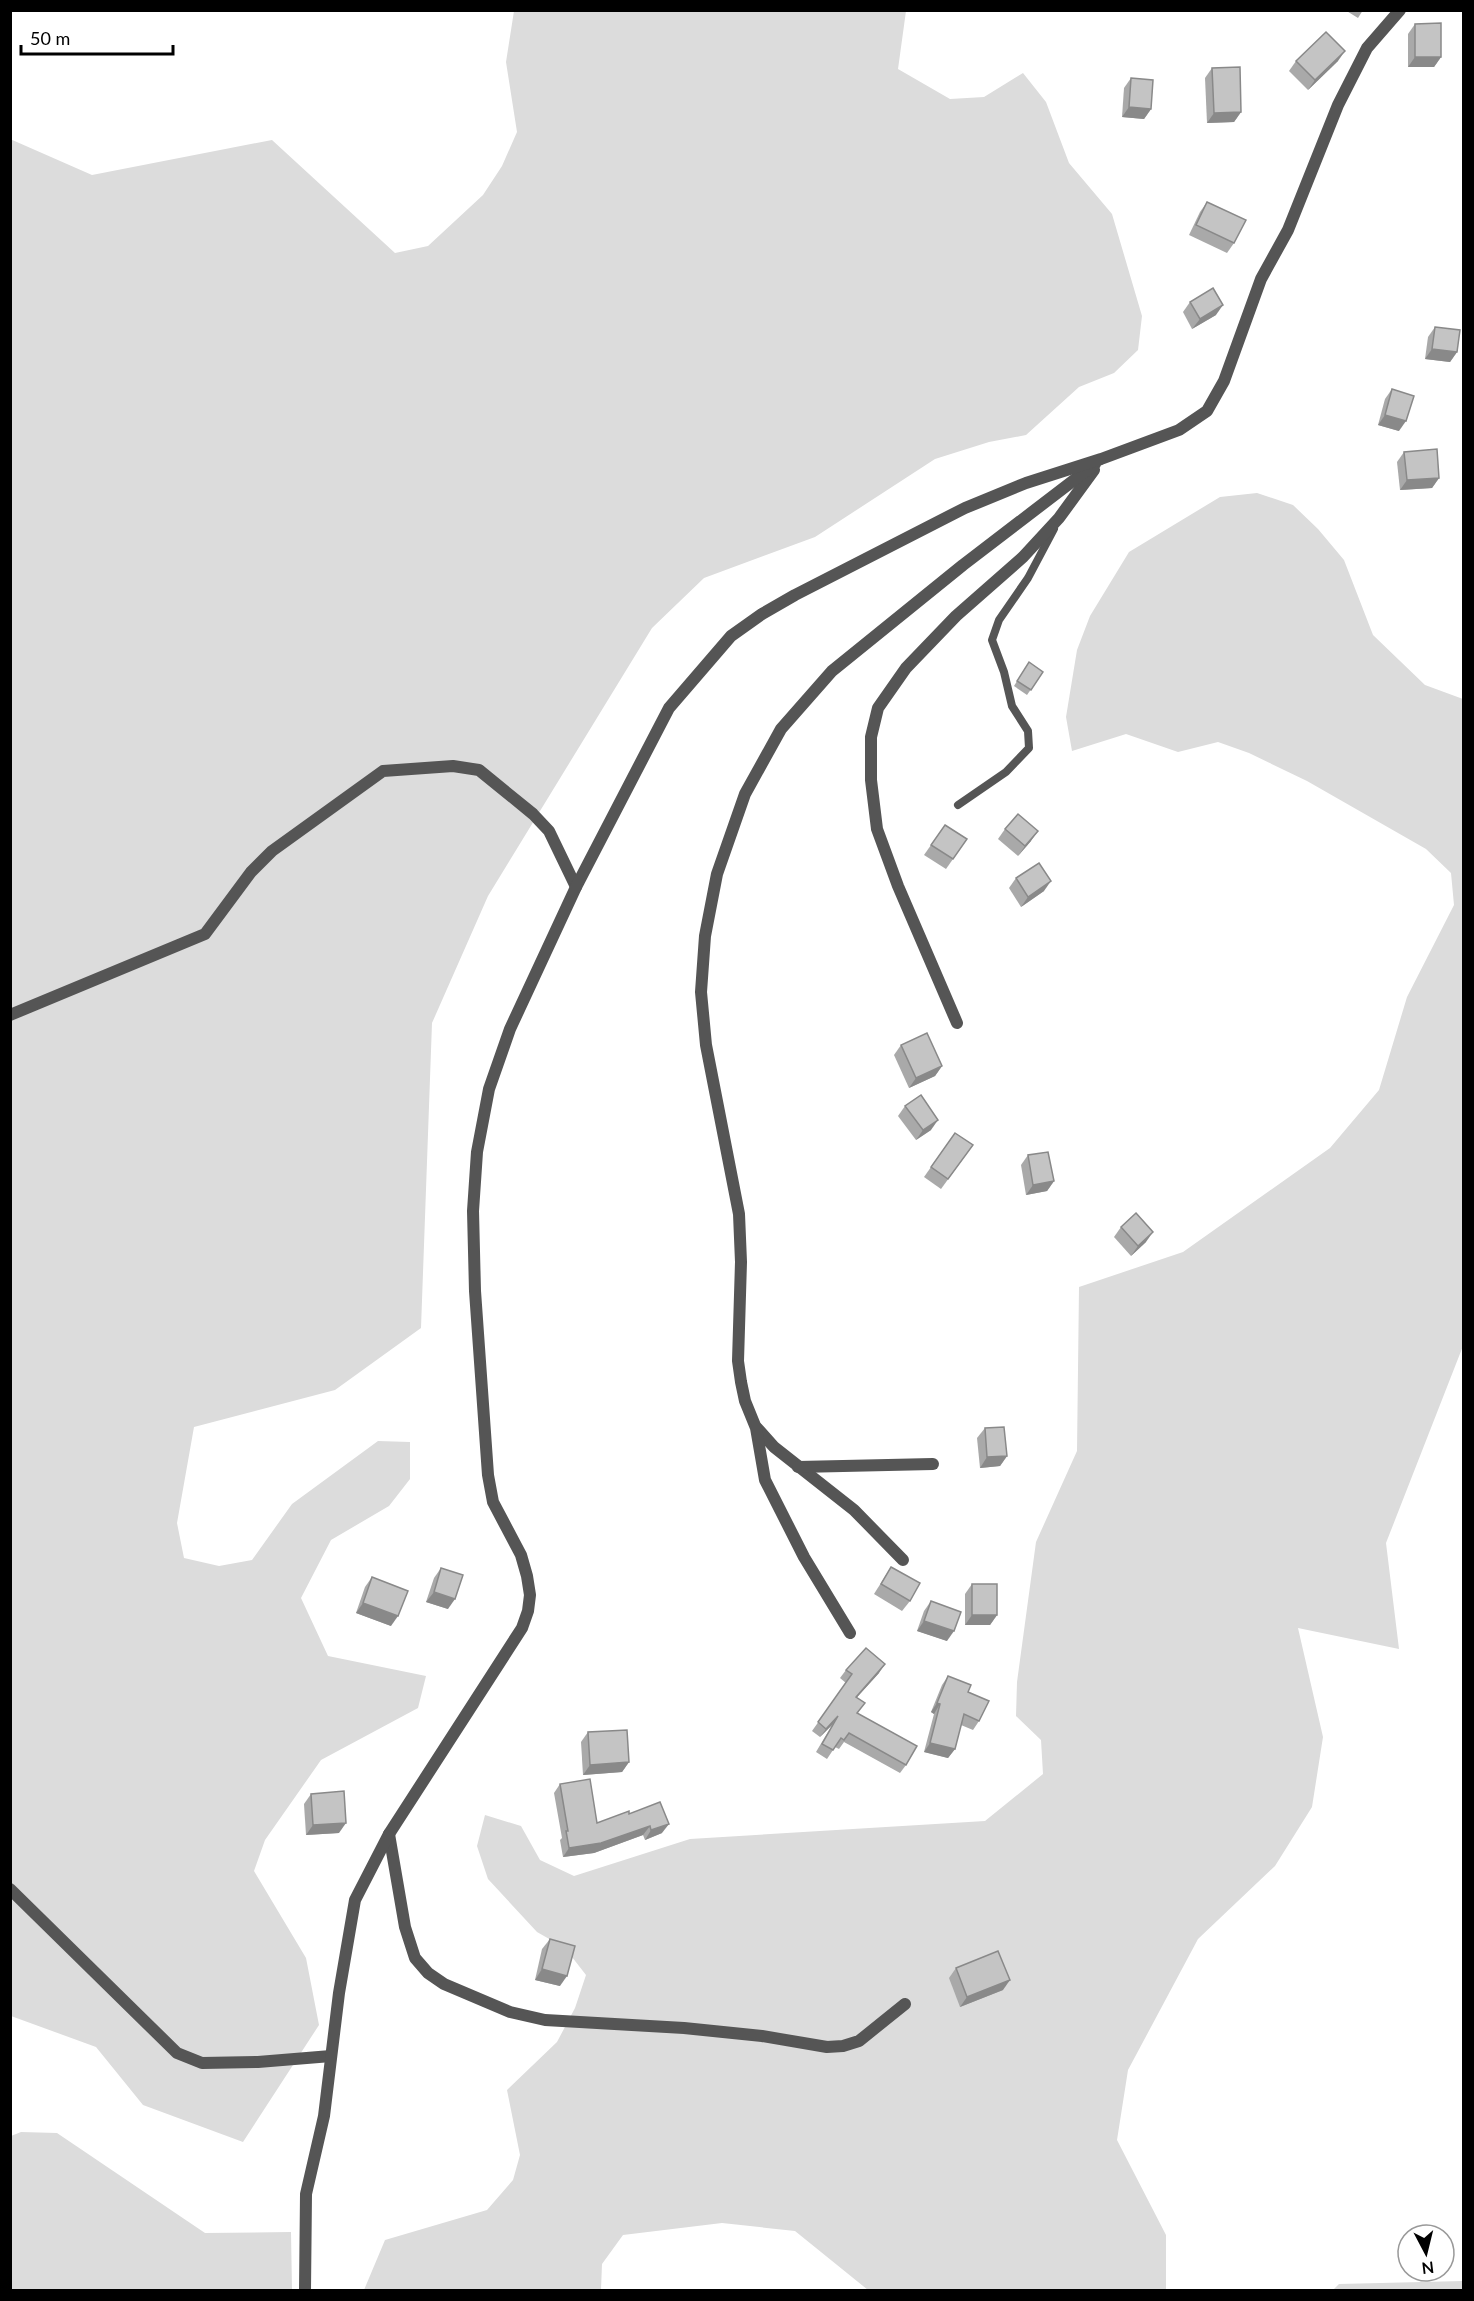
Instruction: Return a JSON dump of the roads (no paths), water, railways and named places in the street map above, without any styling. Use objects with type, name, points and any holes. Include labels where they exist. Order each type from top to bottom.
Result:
[{"type":"street","points":[[305,2290],[306,2194],[324,2116],[339,1993],[355,1900],[389,1834],[522,1628],[528,1611],[530,1595],[521,1555],[493,1502],[488,1475],[475,1291],[474,1199],[477,1152],[495,1066],[576,887],[669,708],[731,636],[795,595],[964,508],[1026,483],[1101,459],[1179,430],[1207,411],[1224,381],[1262,279],[1288,230],[1338,105],[1367,48],[1400,10]]},
{"type":"street","points":[[957,1023],[898,886],[877,829],[871,780],[871,737],[878,708],[906,668],[956,616],[1023,556],[1059,518],[1101,459]]},
{"type":"street","points":[[850,1633],[804,1557],[765,1480],[756,1428],[745,1401],[738,1361],[741,1262],[739,1214],[706,1045],[701,992],[705,936],[717,874],[744,794],[781,729],[832,671],[963,565],[1101,459]]},
{"type":"street","points":[[10,1015],[206,934],[251,872],[272,851],[383,771],[453,766],[468,766],[479,770],[533,814],[549,831],[576,887]]},
{"type":"street","points":[[756,1428],[774,1447],[854,1510],[903,1560]]},
{"type":"street","points":[[798,1467],[933,1464]]},
{"type":"street","points":[[389,1834],[405,1927],[415,1958],[428,1973],[444,1984],[510,2012],[545,2020],[684,2028],[762,2036],[827,2047],[843,2046],[859,2041],[905,2004]]},
{"type":"street","points":[[10,1889],[177,2053],[202,2063],[258,2062],[331,2056]]},
{"type":"lane","points":[[958,805],[1006,772],[1029,748],[1028,730],[1012,706],[1004,672],[992,640],[999,620],[1028,578],[1059,518]]}]
